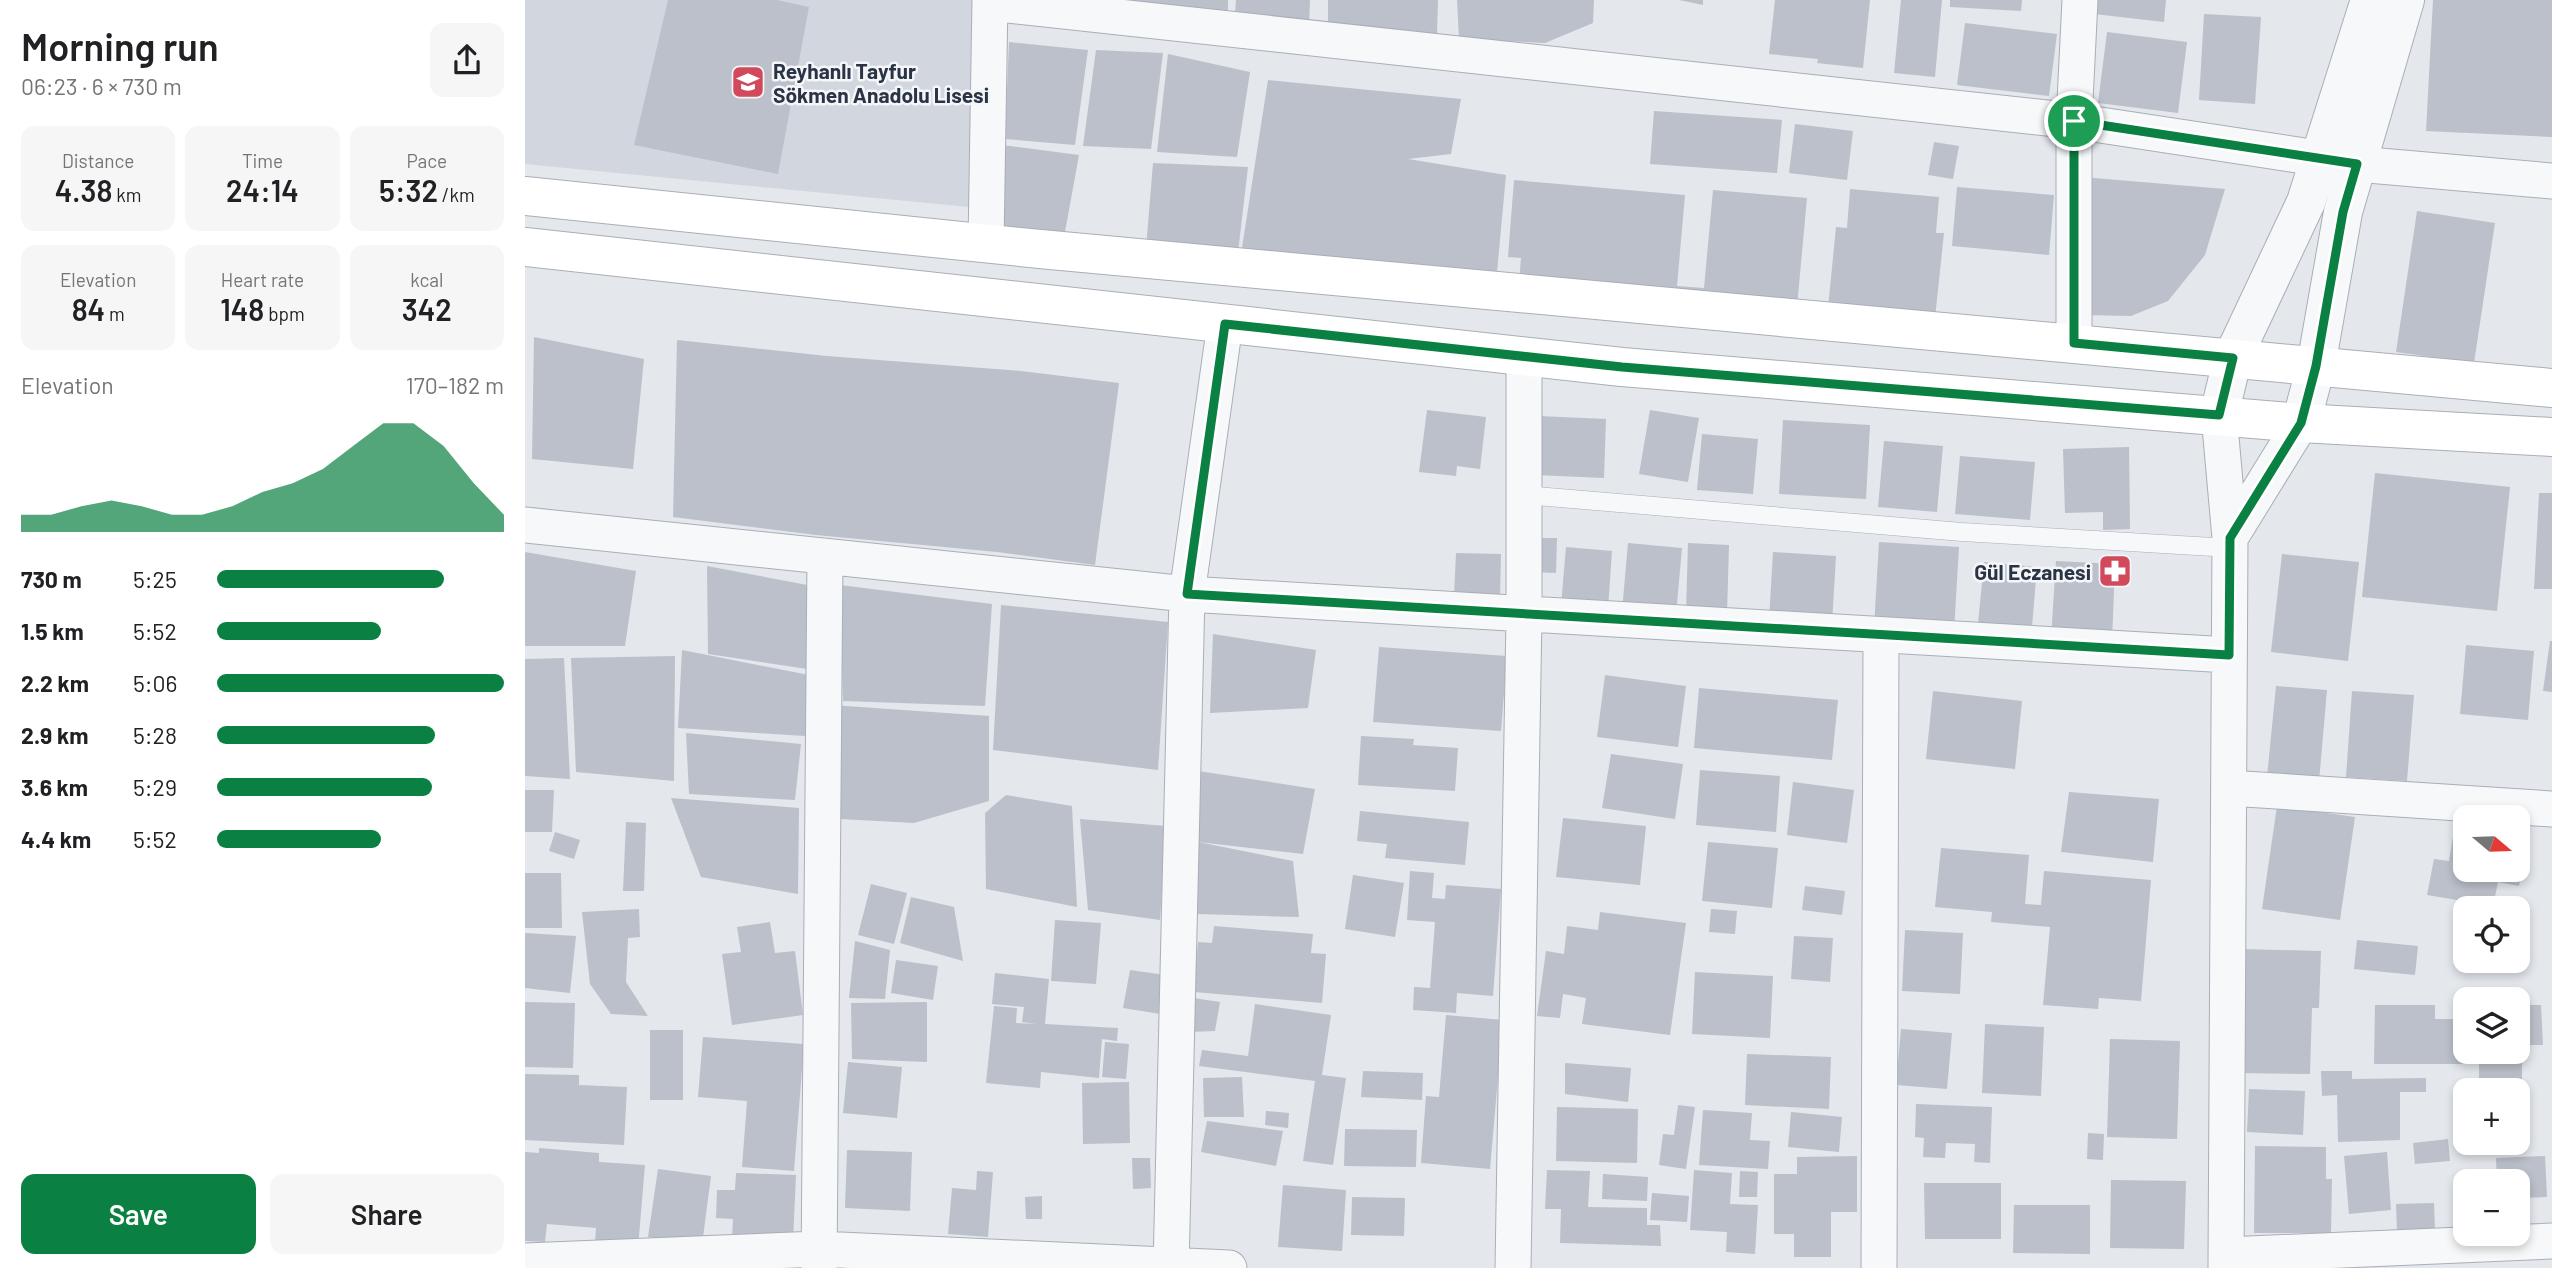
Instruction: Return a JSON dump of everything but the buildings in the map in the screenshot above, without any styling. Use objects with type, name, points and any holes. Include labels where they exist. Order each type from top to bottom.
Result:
[{"type":"main road","points":[[525,196],[986,243],[2552,388]]},
{"type":"main road","points":[[525,247],[1636,369],[2301,423],[2552,438]]},
{"type":"street","points":[[2074,343],[2074,121],[2080,0]]},
{"type":"street","points":[[2230,543],[2301,423],[2316,366],[2343,212],[2339,161],[2370,0]]},
{"type":"street","points":[[2405,0],[2339,161],[2307,202],[2233,358],[2219,415],[2230,543],[2226,1262],[2552,1241]]},
{"type":"street","points":[[986,243],[990,2],[2074,121],[2339,161],[2552,181]]},
{"type":"street","points":[[1171,1267],[1187,594],[1225,324]]},
{"type":"street","points":[[1513,1268],[1524,615],[1524,356]]},
{"type":"street","points":[[525,526],[1187,594],[2229,655]]},
{"type":"street","points":[[819,1259],[825,557]]},
{"type":"street","points":[[1879,1268],[1881,635]]},
{"type":"street","points":[[2229,788],[2552,809]]},
{"type":"street","points":[[525,1261],[819,1259],[1229,1268]]},
{"type":"lane","points":[[1524,495],[1962,532],[2230,543]]},
{"type":"shaded area","name":"Reyhanlı Tayfur Sökmen Anadolu Lisesi","points":[[525,0],[972,0],[969,207],[525,164]]},
{"type":"place","name":"Reyhanlı Tayfur Sökmen Anadolu Lisesi","points":[[748,82]]},
{"type":"place","name":"Gül Eczanesi","points":[[2115,571]]},
{"type":"route","points":[[2074,121],[2357,164],[2343,212],[2316,366],[2301,423],[2230,538],[2229,655],[1187,594],[1225,324],[1622,367],[2219,415],[2233,358],[2074,343],[2074,121]]}]
